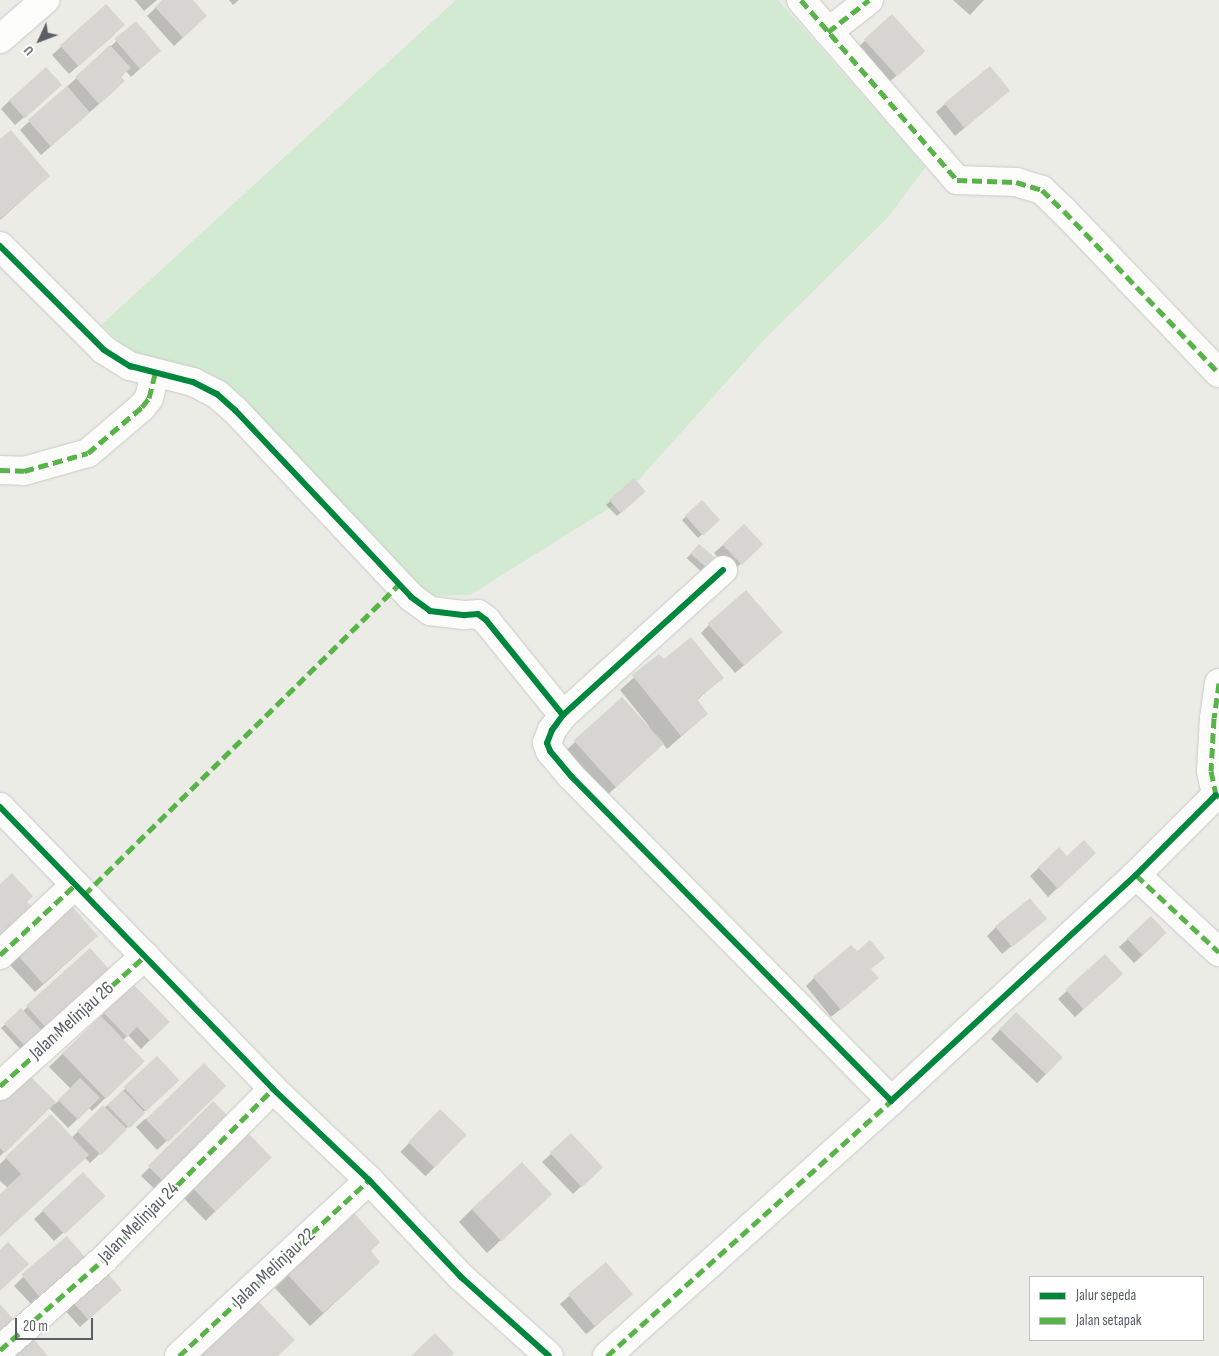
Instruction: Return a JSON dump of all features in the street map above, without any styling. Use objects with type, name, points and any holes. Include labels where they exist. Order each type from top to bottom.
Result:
[{"type":"street","points":[[0,39],[45,0]]},
{"type":"street","points":[[802,0],[957,180],[1016,182],[1042,190],[1219,373]]},
{"type":"street","points":[[828,32],[869,0]]},
{"type":"street","points":[[0,246],[104,350],[130,366],[192,382],[217,394],[235,410],[411,598],[430,611],[465,615],[478,614],[482,617],[563,716]]},
{"type":"street","points":[[0,470],[24,471],[88,453],[142,407],[149,398],[155,374]]},
{"type":"street","points":[[723,570],[563,716],[552,730],[547,743],[556,761],[891,1101]]},
{"type":"street","points":[[607,1356],[891,1101],[1136,875],[1218,796],[1211,771],[1214,718],[1219,683]]},
{"type":"street","points":[[0,807],[273,1089],[369,1180],[461,1277],[550,1356]]},
{"type":"street","points":[[1136,875],[1219,952]]},
{"type":"street","points":[[0,955],[74,885]]},
{"type":"street","name":"Jalan Melinjau 26","points":[[0,1086],[145,956]]},
{"type":"street","name":"Jalan Melinjau 24","points":[[0,1350],[103,1260],[273,1089]]},
{"type":"street","name":"Jalan Melinjau 22","points":[[179,1356],[369,1180]]},
{"type":"green space","points":[[456,0],[778,0],[926,167],[888,217],[763,341],[619,502],[470,595],[426,596],[207,380],[131,353],[101,325]]},
{"type":"building","points":[[162,0],[193,0],[207,16],[183,38],[155,7]]},
{"type":"building","points":[[106,4],[125,25],[79,66],[60,45]]},
{"type":"building","points":[[892,14],[925,51],[897,77],[864,39]]},
{"type":"building","points":[[136,21],[161,51],[140,69],[115,39]]},
{"type":"building","points":[[110,45],[131,68],[121,77],[125,81],[99,104],[75,77]]},
{"type":"building","points":[[990,66],[1010,91],[964,128],[944,103]]},
{"type":"building","points":[[46,67],[62,85],[25,118],[9,100]]},
{"type":"building","points":[[67,86],[90,112],[51,147],[28,120]]},
{"type":"building","points":[[11,130],[50,176],[0,219],[0,139]]},
{"type":"building","points":[[634,478],[646,492],[621,513],[609,500]]},
{"type":"building","points":[[702,500],[720,520],[703,535],[685,515]]},
{"type":"building","points":[[744,524],[763,544],[742,565],[722,545]]},
{"type":"building","points":[[699,544],[715,558],[706,568],[690,554]]},
{"type":"building","points":[[746,590],[783,632],[744,666],[708,623]]},
{"type":"building","points":[[691,637],[724,678],[697,699],[708,714],[681,736],[632,675],[659,654],[664,659]]},
{"type":"building","points":[[622,697],[664,744],[616,787],[574,740]]},
{"type":"building","points":[[1084,840],[1096,853],[1058,889],[1038,867],[1059,847],[1067,856]]},
{"type":"building","points":[[12,873],[33,896],[27,902],[35,909],[0,941],[0,884]]},
{"type":"building","points":[[1030,898],[1047,919],[1012,947],[995,926]]},
{"type":"building","points":[[71,905],[98,936],[43,984],[16,953]]},
{"type":"building","points":[[1151,916],[1167,933],[1143,955],[1127,939]]},
{"type":"building","points":[[870,940],[885,958],[871,969],[879,978],[841,1010],[813,977],[851,945],[857,951]]},
{"type":"building","points":[[90,948],[111,971],[47,1029],[26,1006]]},
{"type":"building","points":[[1105,954],[1123,974],[1084,1010],[1066,989]]},
{"type":"building","points":[[133,984],[170,1022],[150,1041],[137,1027],[127,1037],[103,1012]]},
{"type":"building","points":[[21,1008],[44,1032],[27,1048],[4,1024]]},
{"type":"building","points":[[1016,1012],[1063,1057],[1046,1074],[999,1029]]},
{"type":"building","points":[[101,1016],[145,1061],[106,1099],[62,1054]]},
{"type":"building","points":[[157,1056],[180,1080],[146,1112],[123,1087]]},
{"type":"building","points":[[204,1063],[226,1086],[168,1142],[146,1119]]},
{"type":"building","points":[[24,1070],[56,1102],[5,1153],[0,1148],[0,1093]]},
{"type":"building","points":[[80,1078],[100,1098],[78,1120],[58,1100]]},
{"type":"building","points":[[123,1090],[145,1113],[129,1128],[107,1105]]},
{"type":"building","points":[[213,1101],[235,1123],[170,1188],[148,1166]]},
{"type":"building","points":[[103,1105],[127,1129],[101,1155],[77,1131]]},
{"type":"building","points":[[440,1109],[467,1135],[435,1168],[408,1142]]},
{"type":"building","points":[[51,1114],[89,1155],[0,1237],[0,1194],[21,1174],[5,1157]]},
{"type":"building","points":[[246,1131],[272,1158],[216,1212],[190,1185]]},
{"type":"building","points":[[571,1133],[603,1167],[582,1187],[550,1153]]},
{"type":"building","points":[[522,1162],[552,1194],[502,1241],[472,1209]]},
{"type":"building","points":[[83,1172],[106,1196],[65,1234],[42,1210]]},
{"type":"building","points":[[354,1213],[380,1242],[371,1251],[380,1262],[323,1313],[287,1274]]},
{"type":"building","points":[[67,1236],[89,1263],[44,1301],[21,1275]]},
{"type":"building","points":[[8,1242],[29,1264],[0,1291],[0,1250]]},
{"type":"building","points":[[606,1262],[633,1294],[595,1326],[568,1294]]},
{"type":"building","points":[[103,1268],[122,1290],[88,1319],[69,1298]]},
{"type":"building","points":[[254,1297],[295,1340],[278,1356],[197,1356]]},
{"type":"building","points":[[0,1304],[21,1328],[0,1345]]},
{"type":"building","points":[[435,1333],[454,1353],[451,1356],[411,1356]]},
{"type":"building","points":[[31,1336],[48,1356],[8,1356]]},
{"type":"marked path","points":[[801,0],[957,180],[1016,182],[1042,190],[1219,373]]},
{"type":"marked path","points":[[828,32],[869,0]]},
{"type":"marked path","points":[[0,470],[24,471],[88,453],[142,407],[149,398],[155,374]]},
{"type":"marked path","points":[[84,895],[398,585]]},
{"type":"marked path","points":[[1219,683],[1214,718],[1211,771],[1216,795],[1219,797]]},
{"type":"marked path","points":[[1136,875],[1219,952]]},
{"type":"marked path","points":[[0,955],[75,885]]},
{"type":"marked path","points":[[0,1086],[145,956]]},
{"type":"marked path","points":[[0,1350],[103,1260],[273,1089]]},
{"type":"marked path","points":[[607,1356],[891,1101]]},
{"type":"marked path","points":[[179,1356],[369,1180]]},
{"type":"cycle path","points":[[0,246],[104,350],[130,366],[193,382],[217,394],[235,410],[411,597],[430,611],[465,615],[478,614],[486,620],[563,715]]},
{"type":"cycle path","points":[[723,570],[563,715],[552,730],[547,743],[550,751],[571,776],[891,1101],[1136,875],[1216,795]]},
{"type":"cycle path","points":[[0,807],[273,1089],[369,1180],[461,1277],[549,1356]]}]
